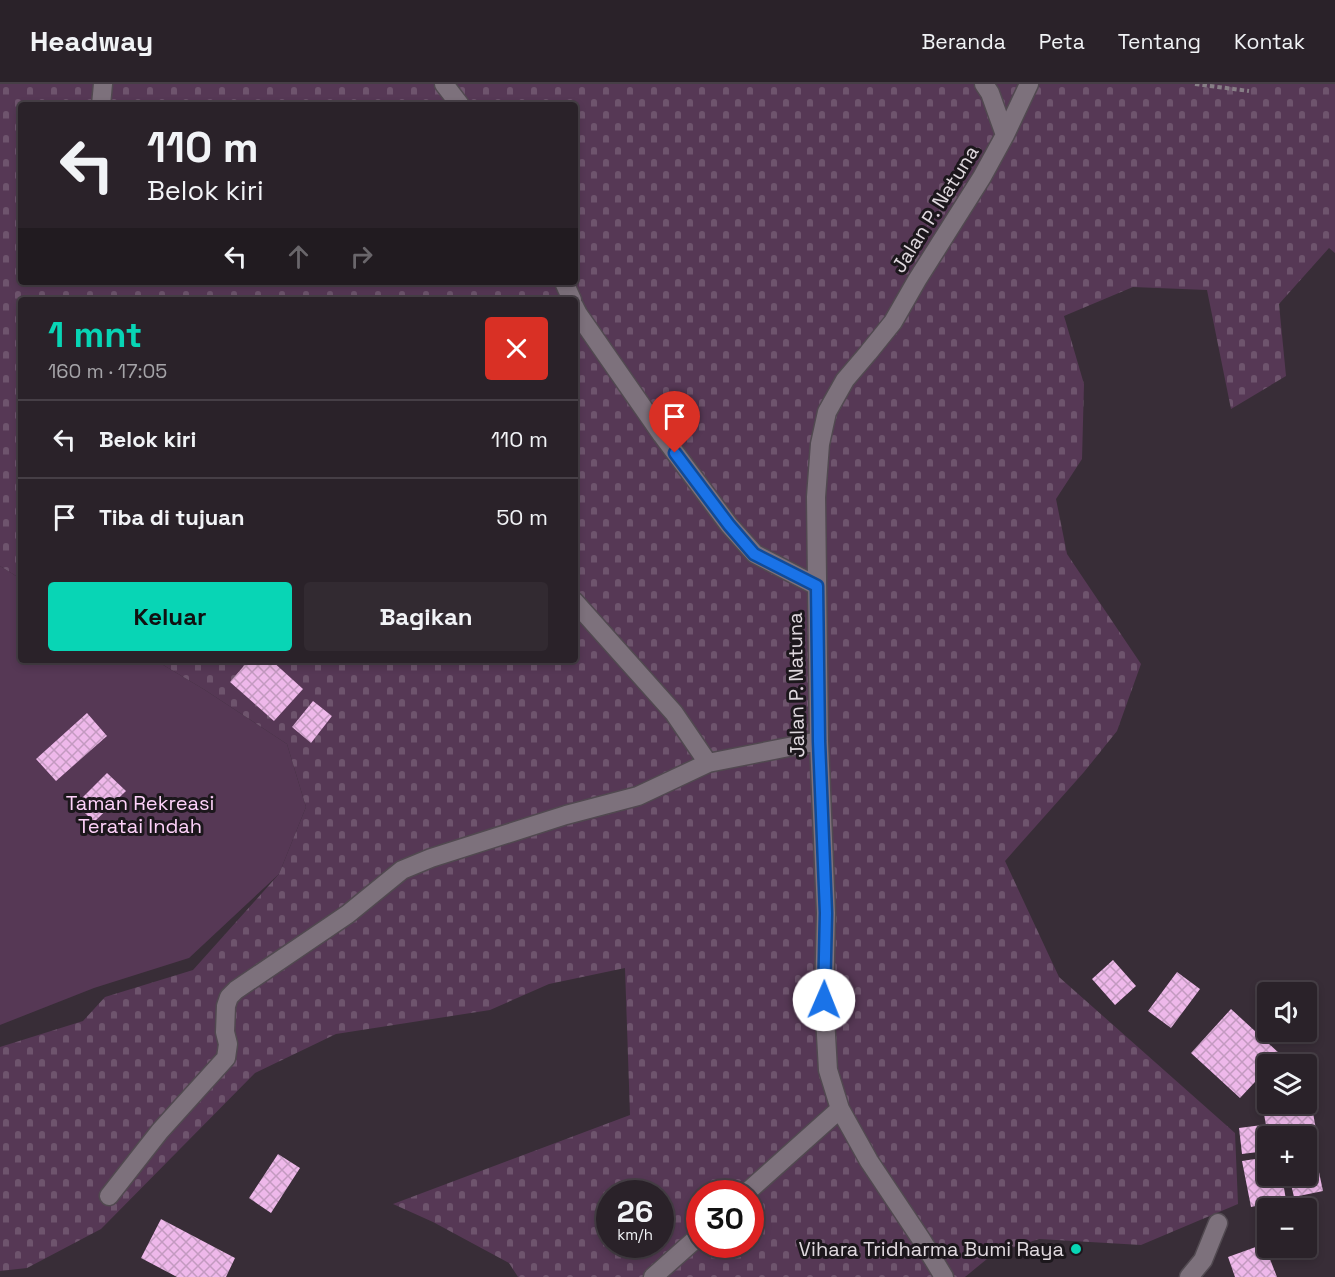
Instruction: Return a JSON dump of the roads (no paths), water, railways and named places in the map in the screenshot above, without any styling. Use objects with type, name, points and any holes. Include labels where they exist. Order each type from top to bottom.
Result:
[{"type":"street","points":[[101,102],[103,84]]},
{"type":"street","points":[[444,84],[458,102]]},
{"type":"street","points":[[984,84],[990,93],[1005,135]]},
{"type":"street","name":"Jalan P. Natuna","points":[[944,1277],[869,1161],[840,1109],[828,1070],[825,1012],[826,913],[819,741],[816,497],[820,444],[827,412],[845,380],[893,322],[982,177],[1029,84]]},
{"type":"street","points":[[578,314],[662,435],[729,525],[754,554],[817,586]]},
{"type":"street","points":[[578,605],[674,712],[708,763]]},
{"type":"street","points":[[109,1196],[159,1131],[226,1058],[228,1044],[225,1032],[226,1006],[229,997],[348,914],[402,870],[430,858],[566,815],[638,796],[708,763],[819,741]]},
{"type":"street","points":[[761,1180],[840,1109]]},
{"type":"street","points":[[1189,1277],[1203,1260],[1218,1223]]},
{"type":"street","points":[[653,1277],[686,1248]]},
{"type":"place","name":"Vihara Tridharma Bumi Raya","points":[[1076,1249]]},
{"type":"park label","name":"Taman Rekreasi Teratai Indah","points":[[140,814]]}]
